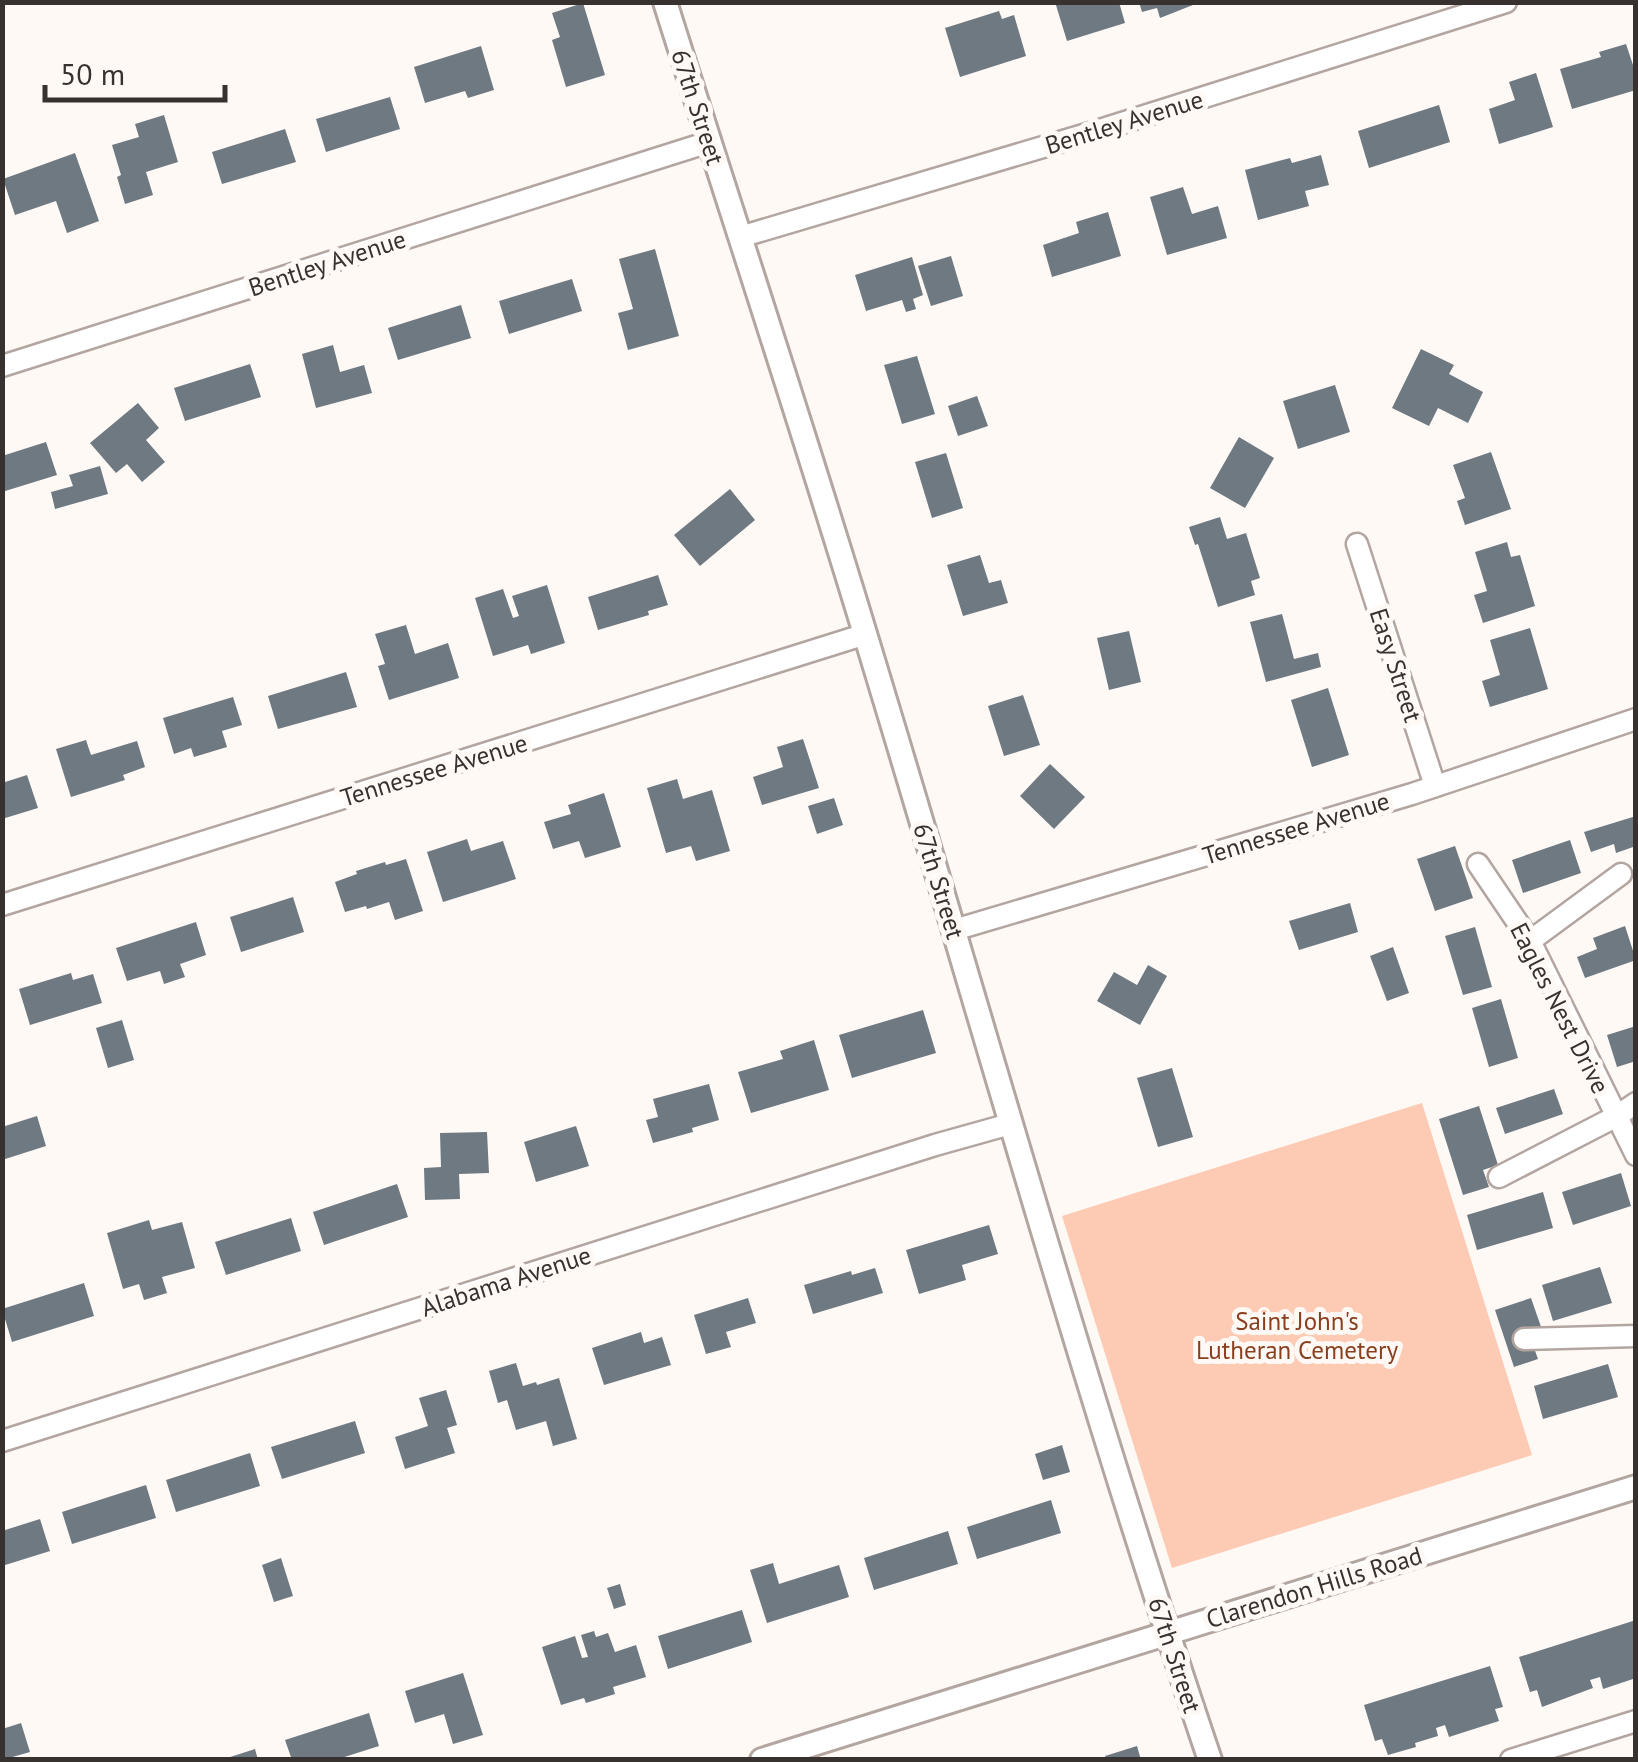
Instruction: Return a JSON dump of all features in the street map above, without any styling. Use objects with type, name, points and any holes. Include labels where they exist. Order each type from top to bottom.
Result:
[{"type":"street","name":"67th Street","points":[[665,2],[866,634],[1010,1124],[1210,1760]]},
{"type":"street","name":"Bentley Avenue","points":[[740,238],[1506,2]]},
{"type":"street","name":"Bentley Avenue","points":[[2,366],[709,142]]},
{"type":"street","name":"Easy Street","points":[[1356,544],[1435,786]]},
{"type":"street","name":"Tennessee Avenue","points":[[2,905],[866,634]]},
{"type":"street","name":"Tennessee Avenue","points":[[954,930],[1435,786],[1636,720]]},
{"type":"street","name":"Eagles Nest Drive","points":[[1478,864],[1530,941],[1636,1155]]},
{"type":"street","points":[[1530,941],[1621,874]]},
{"type":"street","points":[[1499,1177],[1636,1103]]},
{"type":"street","name":"Alabama Avenue","points":[[2,1440],[1010,1124]]},
{"type":"street","points":[[1524,1339],[1636,1336]]},
{"type":"street","name":"Clarendon Hills Road","points":[[762,1760],[1636,1487]]},
{"type":"street","points":[[1512,1760],[1636,1721]]},
{"type":"green space","name":"Saint John's Lutheran Cemetery","points":[[1422,1103],[1532,1455],[1172,1568],[1062,1216]]},
{"type":"building","points":[[1055,2],[1119,2],[1125,23],[1067,41]]},
{"type":"building","points":[[1139,2],[1198,3],[1160,18],[1157,8],[1142,12]]},
{"type":"building","points":[[583,3],[605,75],[566,87],[552,40],[560,37],[552,13]]},
{"type":"building","points":[[999,11],[1002,19],[1014,15],[1026,56],[960,77],[945,28]]},
{"type":"building","points":[[1626,44],[1636,74],[1636,90],[1572,109],[1560,69],[1601,57],[1599,52]]},
{"type":"building","points":[[481,46],[494,90],[468,98],[465,91],[425,103],[414,67]]},
{"type":"building","points":[[1536,73],[1553,127],[1499,144],[1489,109],[1515,100],[1509,82]]},
{"type":"building","points":[[390,97],[400,129],[326,152],[316,119]]},
{"type":"building","points":[[1439,105],[1450,142],[1369,168],[1358,131]]},
{"type":"building","points":[[164,115],[178,162],[146,172],[153,195],[125,204],[112,145],[139,137],[135,124]]},
{"type":"building","points":[[285,129],[296,162],[222,184],[212,152]]},
{"type":"building","points":[[75,153],[99,221],[67,233],[56,201],[15,215],[3,179]]},
{"type":"building","points":[[1321,155],[1329,185],[1305,191],[1309,206],[1258,220],[1245,170],[1290,158],[1292,163]]},
{"type":"building","points":[[1183,187],[1192,214],[1218,206],[1227,238],[1167,255],[1150,197]]},
{"type":"building","points":[[1108,212],[1121,256],[1052,277],[1043,245],[1079,233],[1076,222]]},
{"type":"building","points":[[655,249],[679,336],[628,350],[618,313],[633,309],[619,259]]},
{"type":"building","points":[[951,256],[963,296],[931,306],[918,266]]},
{"type":"building","points":[[912,257],[923,295],[913,299],[916,309],[906,312],[902,300],[866,311],[855,275]]},
{"type":"building","points":[[572,279],[582,311],[509,334],[499,301]]},
{"type":"building","points":[[461,305],[471,338],[398,360],[388,328]]},
{"type":"building","points":[[333,345],[340,372],[364,365],[372,393],[316,408],[302,354]]},
{"type":"building","points":[[1421,349],[1454,365],[1449,374],[1483,392],[1468,423],[1438,408],[1429,426],[1392,408]]},
{"type":"building","points":[[917,356],[935,414],[902,424],[884,365]]},
{"type":"building","points":[[250,364],[261,397],[185,421],[174,388]]},
{"type":"building","points":[[1335,385],[1350,432],[1298,449],[1283,401]]},
{"type":"building","points":[[977,396],[988,426],[958,436],[948,406]]},
{"type":"building","points":[[138,403],[159,428],[146,440],[165,462],[142,482],[127,464],[116,473],[90,443]]},
{"type":"building","points":[[1239,437],[1274,458],[1245,508],[1210,488]]},
{"type":"building","points":[[46,442],[57,475],[2,492],[2,456]]},
{"type":"building","points":[[1491,452],[1511,509],[1465,525],[1457,501],[1465,498],[1453,465]]},
{"type":"building","points":[[946,453],[963,508],[932,518],[915,462]]},
{"type":"building","points":[[100,466],[108,494],[55,509],[51,492],[73,486],[69,475]]},
{"type":"building","points":[[730,489],[755,520],[700,566],[674,535]]},
{"type":"building","points":[[1220,517],[1227,539],[1246,533],[1260,578],[1251,581],[1255,595],[1218,607],[1189,527]]},
{"type":"building","points":[[1507,542],[1511,557],[1520,555],[1535,606],[1483,623],[1474,595],[1487,591],[1475,552]]},
{"type":"building","points":[[980,555],[989,583],[1001,580],[1008,603],[963,616],[947,565]]},
{"type":"building","points":[[658,575],[668,605],[648,611],[649,615],[598,630],[588,597]]},
{"type":"building","points":[[547,585],[565,643],[531,654],[528,645],[493,656],[475,598],[503,589],[513,618],[519,616],[512,596]]},
{"type":"building","points":[[1282,614],[1294,659],[1318,653],[1321,667],[1266,682],[1250,622]]},
{"type":"building","points":[[406,625],[415,654],[448,643],[459,678],[389,700],[378,666],[385,664],[375,634]]},
{"type":"building","points":[[1530,628],[1548,689],[1490,707],[1482,681],[1500,675],[1490,640]]},
{"type":"building","points":[[1129,631],[1141,682],[1109,690],[1097,638]]},
{"type":"building","points":[[346,672],[357,707],[278,729],[268,696]]},
{"type":"building","points":[[1328,688],[1349,755],[1312,767],[1291,700]]},
{"type":"building","points":[[1023,695],[1040,745],[1004,756],[988,706]]},
{"type":"building","points":[[233,697],[242,725],[222,731],[227,747],[194,757],[191,748],[174,754],[163,718]]},
{"type":"building","points":[[803,739],[819,788],[762,805],[753,777],[783,767],[777,747]]},
{"type":"building","points":[[86,740],[91,755],[137,741],[145,767],[123,775],[125,780],[71,797],[56,749]]},
{"type":"building","points":[[1050,764],[1085,797],[1054,829],[1020,796]]},
{"type":"building","points":[[27,775],[38,808],[2,819],[2,783]]},
{"type":"building","points":[[677,779],[683,799],[712,790],[730,851],[696,861],[691,846],[666,853],[647,788]]},
{"type":"building","points":[[604,793],[621,847],[585,858],[579,841],[553,849],[544,822],[571,814],[568,805]]},
{"type":"building","points":[[834,798],[843,825],[817,834],[808,806]]},
{"type":"building","points":[[1636,816],[1636,846],[1616,853],[1614,844],[1591,852],[1584,832]]},
{"type":"building","points":[[467,839],[471,851],[503,841],[516,879],[443,902],[427,852]]},
{"type":"building","points":[[1570,840],[1581,873],[1523,893],[1512,860]]},
{"type":"building","points":[[1455,846],[1473,898],[1435,911],[1417,859]]},
{"type":"building","points":[[406,859],[423,911],[395,920],[389,902],[345,912],[335,882],[357,874],[356,871]]},
{"type":"building","points":[[293,897],[304,932],[241,952],[230,917]]},
{"type":"building","points":[[1350,903],[1358,932],[1299,950],[1289,921]]},
{"type":"building","points":[[196,922],[206,955],[180,964],[185,977],[164,984],[160,971],[127,981],[116,948]]},
{"type":"building","points":[[1625,926],[1636,960],[1585,978],[1577,957],[1597,949],[1593,938]]},
{"type":"building","points":[[1475,927],[1492,987],[1463,995],[1445,936]]},
{"type":"building","points":[[1393,947],[1409,993],[1387,1001],[1370,956]]},
{"type":"building","points":[[1148,965],[1167,976],[1140,1025],[1097,1001],[1114,972],[1137,985]]},
{"type":"building","points":[[71,973],[73,980],[93,974],[102,1003],[30,1025],[19,989]]},
{"type":"building","points":[[1501,999],[1518,1058],[1489,1067],[1472,1008]]},
{"type":"building","points":[[923,1010],[936,1053],[852,1078],[839,1035]]},
{"type":"building","points":[[122,1020],[134,1060],[108,1068],[96,1028]]},
{"type":"building","points":[[1636,1026],[1636,1061],[1617,1067],[1607,1035]]},
{"type":"building","points":[[814,1040],[829,1090],[751,1113],[738,1072],[783,1059],[780,1051]]},
{"type":"building","points":[[1172,1068],[1193,1137],[1158,1147],[1137,1078]]},
{"type":"building","points":[[709,1084],[719,1120],[653,1143],[646,1120],[658,1117],[653,1099]]},
{"type":"building","points":[[1554,1089],[1563,1114],[1505,1134],[1496,1108]]},
{"type":"building","points":[[1479,1106],[1498,1165],[1483,1170],[1489,1187],[1463,1195],[1439,1119]]},
{"type":"building","points":[[37,1116],[46,1146],[2,1160],[2,1127]]},
{"type":"building","points":[[576,1126],[589,1166],[536,1182],[524,1142]]},
{"type":"building","points":[[487,1132],[489,1173],[459,1174],[460,1199],[425,1200],[424,1168],[441,1167],[440,1133]]},
{"type":"building","points":[[1621,1173],[1631,1206],[1573,1225],[1562,1192]]},
{"type":"building","points":[[397,1184],[408,1217],[324,1245],[313,1212]]},
{"type":"building","points":[[1543,1192],[1553,1228],[1477,1250],[1467,1215]]},
{"type":"building","points":[[291,1218],[301,1251],[226,1275],[215,1242]]},
{"type":"building","points":[[149,1220],[152,1230],[182,1222],[195,1268],[162,1277],[167,1293],[144,1300],[139,1284],[123,1289],[107,1233]]},
{"type":"building","points":[[989,1225],[998,1254],[962,1265],[966,1280],[919,1294],[906,1250]]},
{"type":"building","points":[[1600,1267],[1612,1303],[1553,1321],[1542,1285]]},
{"type":"building","points":[[875,1268],[883,1293],[813,1314],[804,1285]]},
{"type":"building","points":[[84,1283],[94,1316],[12,1342],[2,1309]]},
{"type":"building","points":[[748,1298],[756,1323],[726,1332],[731,1347],[706,1354],[694,1315]]},
{"type":"building","points":[[1531,1298],[1547,1344],[1534,1348],[1538,1359],[1514,1367],[1495,1310]]},
{"type":"building","points":[[641,1332],[644,1343],[662,1337],[671,1365],[604,1385],[592,1348]]},
{"type":"building","points":[[516,1363],[523,1386],[559,1378],[577,1439],[553,1446],[546,1421],[516,1430],[507,1400],[498,1403],[489,1371]]},
{"type":"building","points":[[1608,1364],[1618,1397],[1543,1419],[1534,1386]]},
{"type":"building","points":[[446,1390],[457,1425],[447,1428],[455,1453],[405,1469],[395,1437],[428,1426],[419,1398]]},
{"type":"building","points":[[355,1421],[365,1453],[282,1479],[271,1447]]},
{"type":"building","points":[[1062,1445],[1070,1472],[1043,1480],[1035,1454]]},
{"type":"building","points":[[250,1453],[260,1486],[176,1512],[166,1480]]},
{"type":"building","points":[[146,1485],[156,1518],[72,1544],[62,1512]]},
{"type":"building","points":[[1051,1500],[1061,1533],[977,1559],[967,1527]]},
{"type":"building","points":[[40,1519],[50,1551],[2,1566],[2,1531]]},
{"type":"building","points":[[948,1531],[958,1564],[874,1590],[864,1558]]},
{"type":"building","points":[[281,1558],[293,1596],[274,1602],[262,1565]]},
{"type":"building","points":[[773,1563],[779,1584],[839,1565],[849,1597],[767,1623],[750,1570]]},
{"type":"building","points":[[620,1584],[626,1605],[614,1609],[607,1588]]},
{"type":"building","points":[[742,1610],[752,1642],[668,1669],[658,1636]]},
{"type":"building","points":[[1636,1620],[1636,1678],[1603,1689],[1600,1677],[1590,1680],[1593,1688],[1542,1707],[1537,1690],[1530,1692],[1519,1657]]},
{"type":"building","points":[[594,1631],[596,1637],[608,1633],[615,1652],[636,1645],[646,1677],[613,1687],[615,1694],[586,1703],[584,1698],[561,1705],[542,1647],[575,1636],[582,1658],[588,1657],[581,1635]]},
{"type":"building","points":[[1490,1666],[1503,1707],[1495,1709],[1499,1721],[1449,1737],[1445,1725],[1436,1728],[1438,1736],[1388,1755],[1382,1739],[1375,1741],[1364,1705]]},
{"type":"building","points":[[463,1673],[483,1735],[453,1744],[444,1714],[415,1723],[405,1691]]},
{"type":"building","points":[[369,1713],[379,1746],[335,1760],[292,1760],[285,1740]]},
{"type":"building","points":[[21,1723],[30,1752],[2,1760],[2,1729]]},
{"type":"building","points":[[1137,1746],[1141,1760],[1106,1760],[1105,1756]]},
{"type":"building","points":[[255,1749],[258,1760],[224,1759]]}]
